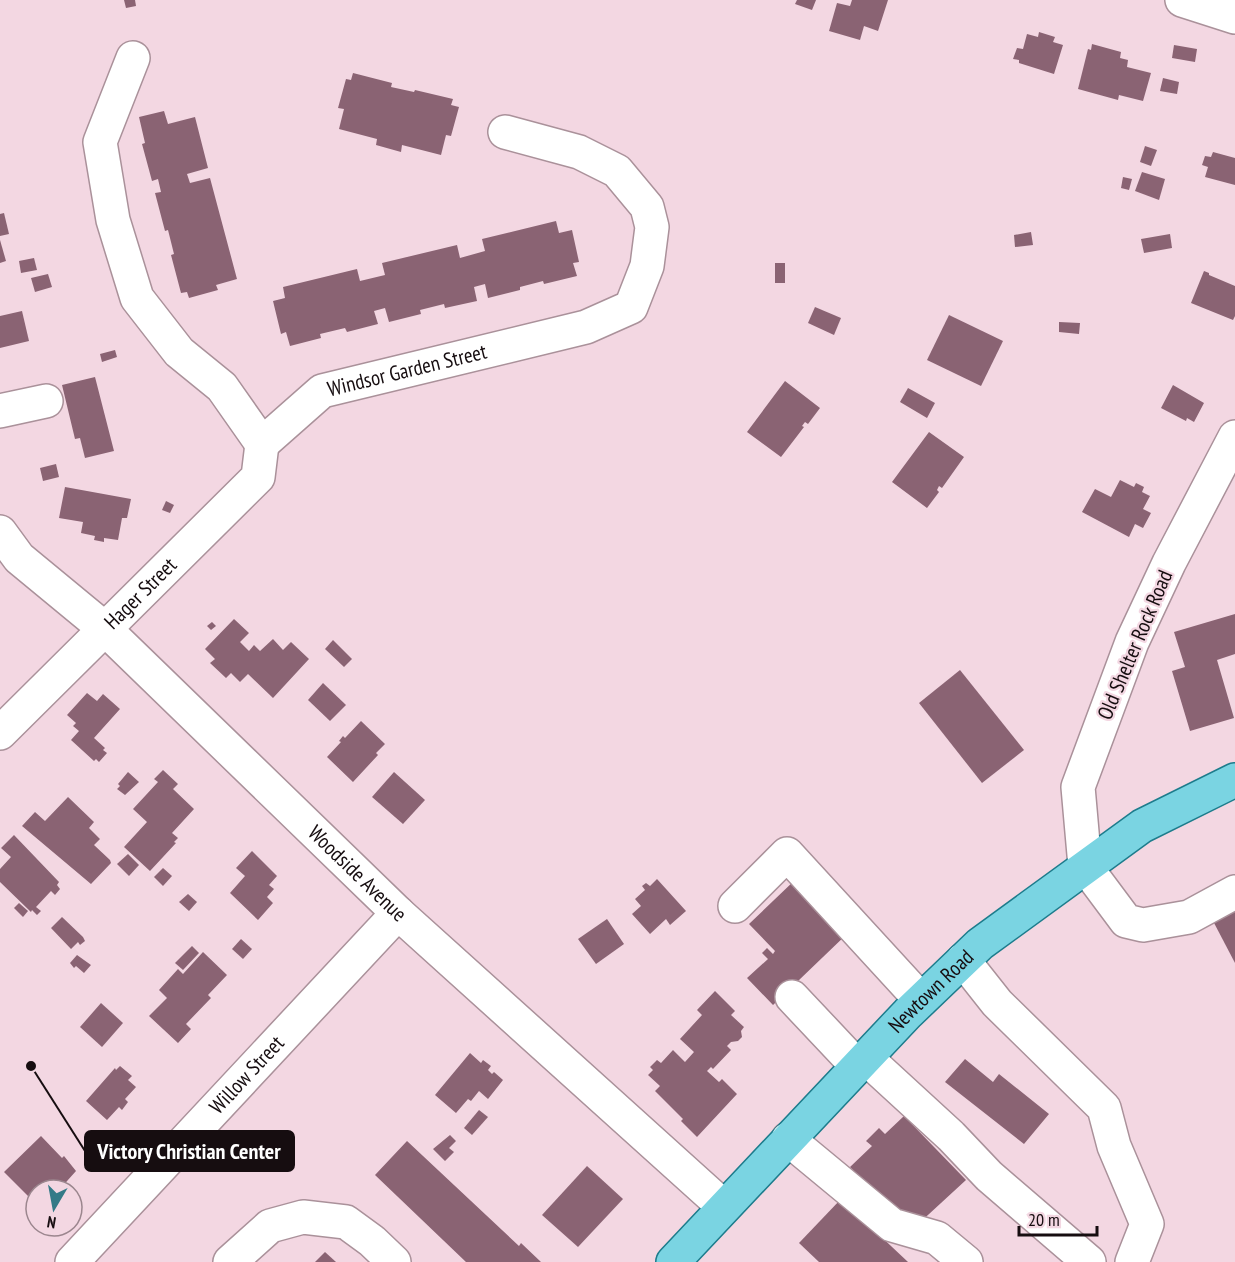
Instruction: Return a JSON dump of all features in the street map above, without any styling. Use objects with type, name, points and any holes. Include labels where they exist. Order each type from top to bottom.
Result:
[{"type":"main road","name":"Newtown Road","points":[[673,1262],[861,1062],[980,944],[1142,826],[1235,780]]},
{"type":"street","points":[[1182,0],[1235,17]]},
{"type":"street","points":[[133,58],[100,142],[113,220],[137,298],[179,352],[222,387],[262,444]]},
{"type":"street","name":"Windsor Garden Street","points":[[262,444],[322,391],[586,327],[631,308],[647,266],[652,227],[647,207],[617,171],[579,152],[505,132]]},
{"type":"street","points":[[0,411],[46,401]]},
{"type":"street","name":"Old Shelter Rock Road","points":[[1085,866],[1078,787],[1132,642],[1169,563],[1235,436]]},
{"type":"street","name":"Hager Street","points":[[0,733],[258,477],[262,444]]},
{"type":"street","name":"Woodside Avenue","points":[[0,532],[19,558],[105,629],[398,913],[724,1207]]},
{"type":"street","points":[[735,906],[787,854],[921,1000]]},
{"type":"street","points":[[1085,866],[1125,921],[1143,925],[1189,917],[1235,892]]},
{"type":"street","name":"Willow Street","points":[[72,1262],[398,913]]},
{"type":"street","points":[[963,960],[997,1003],[1104,1108],[1114,1146],[1146,1224],[1132,1262]]},
{"type":"street","points":[[792,997],[861,1062],[951,1136],[989,1176],[1089,1262]]},
{"type":"street","points":[[788,1139],[892,1225],[937,1238],[966,1262]]},
{"type":"street","points":[[230,1262],[270,1226],[303,1216],[346,1222],[372,1240],[394,1262]]},
{"type":"building","points":[[124,0],[135,0],[136,6],[126,8]]},
{"type":"building","points":[[797,0],[816,0],[812,10],[795,4]]},
{"type":"building","points":[[852,0],[888,0],[878,31],[864,26],[860,40],[829,31],[837,3],[850,6]]},
{"type":"building","points":[[1039,32],[1055,37],[1053,42],[1063,45],[1054,74],[1013,59],[1017,48],[1023,49],[1027,34],[1038,37]]},
{"type":"building","points":[[1092,44],[1121,52],[1120,58],[1128,60],[1127,67],[1151,73],[1143,101],[1119,95],[1118,100],[1078,89],[1088,49],[1091,50]]},
{"type":"building","points":[[1174,45],[1197,49],[1195,62],[1172,58]]},
{"type":"building","points":[[353,73],[392,83],[391,87],[453,99],[451,105],[459,107],[451,136],[446,135],[441,155],[402,145],[401,152],[376,145],[377,139],[339,129],[344,109],[338,108],[346,79],[351,80]]},
{"type":"building","points":[[1163,78],[1179,82],[1177,94],[1160,91]]},
{"type":"building","points":[[164,111],[168,124],[195,117],[208,168],[187,174],[190,183],[210,178],[237,279],[216,285],[218,290],[189,298],[187,292],[181,293],[171,255],[174,254],[168,230],[165,231],[155,193],[161,192],[158,179],[152,181],[142,144],[145,143],[139,117]]},
{"type":"building","points":[[1145,146],[1157,150],[1151,166],[1140,162]]},
{"type":"building","points":[[1213,152],[1235,158],[1235,185],[1205,177],[1208,167],[1202,165],[1205,156],[1211,157]]},
{"type":"building","points":[[1142,172],[1165,179],[1159,200],[1135,191]]},
{"type":"building","points":[[1123,177],[1132,179],[1129,190],[1121,188]]},
{"type":"building","points":[[4,213],[9,234],[0,236],[0,214]]},
{"type":"building","points":[[556,221],[559,233],[572,230],[579,262],[573,263],[577,276],[544,284],[543,281],[520,287],[520,290],[488,298],[485,284],[474,287],[477,301],[445,308],[444,304],[420,310],[421,314],[389,322],[385,308],[374,311],[378,324],[347,332],[345,328],[320,334],[321,338],[290,346],[286,332],[281,334],[273,301],[285,298],[283,287],[357,269],[360,281],[385,275],[382,263],[457,245],[460,258],[485,251],[482,239]]},
{"type":"building","points":[[1031,232],[1033,245],[1015,247],[1014,235]]},
{"type":"building","points":[[1170,234],[1172,248],[1144,253],[1141,239]]},
{"type":"building","points":[[0,240],[6,261],[0,263]]},
{"type":"building","points":[[34,258],[37,270],[21,273],[19,261]]},
{"type":"building","points":[[775,263],[785,263],[785,283],[775,283]]},
{"type":"building","points":[[1204,271],[1235,286],[1233,320],[1191,303]]},
{"type":"building","points":[[48,274],[52,287],[35,292],[31,278]]},
{"type":"building","points":[[815,307],[841,318],[834,335],[808,323]]},
{"type":"building","points":[[22,311],[29,341],[0,348],[0,316]]},
{"type":"building","points":[[949,315],[1003,341],[981,386],[927,360]]},
{"type":"building","points":[[1059,322],[1080,323],[1079,334],[1059,332]]},
{"type":"building","points":[[115,350],[117,357],[102,362],[100,354]]},
{"type":"building","points":[[95,377],[114,451],[85,458],[80,438],[75,439],[62,385]]},
{"type":"building","points":[[785,381],[820,408],[808,424],[805,422],[802,426],[804,427],[781,457],[747,432]]},
{"type":"building","points":[[1173,385],[1204,403],[1194,422],[1187,418],[1186,421],[1161,408]]},
{"type":"building","points":[[908,388],[935,403],[927,418],[900,402]]},
{"type":"building","points":[[929,432],[964,457],[942,488],[939,486],[937,490],[939,492],[927,508],[892,482]]},
{"type":"building","points":[[56,464],[59,477],[43,481],[40,468]]},
{"type":"building","points":[[1120,480],[1134,487],[1136,483],[1144,487],[1142,492],[1150,496],[1143,509],[1151,513],[1143,528],[1135,524],[1129,537],[1082,512],[1095,489],[1111,497]]},
{"type":"building","points":[[65,487],[131,499],[127,518],[122,518],[118,540],[104,538],[104,542],[94,540],[95,536],[81,533],[83,522],[59,518]]},
{"type":"building","points":[[166,501],[174,505],[170,513],[162,510]]},
{"type":"building","points":[[1235,614],[1235,654],[1217,660],[1234,718],[1190,731],[1172,671],[1185,667],[1174,632]]},
{"type":"building","points":[[234,619],[249,633],[240,642],[249,651],[254,645],[260,651],[273,639],[283,650],[291,642],[309,659],[273,698],[248,674],[240,682],[231,673],[226,678],[210,663],[215,659],[205,649]]},
{"type":"building","points":[[212,622],[216,626],[211,630],[207,626]]},
{"type":"building","points":[[333,640],[352,659],[344,667],[325,649]]},
{"type":"building","points":[[960,670],[1024,750],[982,783],[919,703]]},
{"type":"building","points":[[323,683],[346,705],[330,721],[308,700]]},
{"type":"building","points":[[87,693],[97,701],[103,694],[120,709],[94,738],[107,753],[99,762],[96,759],[94,761],[71,740],[79,731],[73,726],[76,723],[67,715]]},
{"type":"building","points":[[361,721],[385,744],[353,782],[327,757],[341,742],[339,741],[343,736],[345,738]]},
{"type":"building","points":[[163,770],[178,784],[173,789],[194,809],[172,833],[178,838],[174,842],[176,843],[150,871],[124,847],[147,822],[133,809],[158,782],[154,779]]},
{"type":"building","points":[[128,772],[139,782],[125,795],[117,789],[120,786],[118,784]]},
{"type":"building","points":[[394,772],[425,800],[403,824],[372,797]]},
{"type":"building","points":[[68,797],[94,822],[89,828],[100,839],[94,845],[111,863],[91,884],[22,826],[35,812],[45,821]]},
{"type":"building","points":[[14,835],[59,882],[57,885],[60,889],[55,895],[51,891],[36,907],[41,911],[37,915],[0,882],[0,869],[11,857],[1,848]]},
{"type":"building","points":[[252,851],[277,876],[269,885],[274,889],[267,897],[273,903],[258,920],[230,893],[245,876],[236,868]]},
{"type":"building","points":[[128,854],[139,865],[129,876],[117,864]]},
{"type":"building","points":[[163,868],[172,876],[163,886],[154,877]]},
{"type":"building","points":[[657,879],[686,911],[670,925],[666,919],[650,934],[632,914],[641,906],[635,899],[645,890],[642,886],[646,883],[650,886]]},
{"type":"building","points":[[796,879],[848,933],[773,1005],[747,978],[768,959],[762,953],[767,948],[773,954],[775,951],[749,924]]},
{"type":"building","points":[[188,894],[197,902],[189,911],[179,902]]},
{"type":"building","points":[[19,903],[28,911],[23,917],[14,908]]},
{"type":"building","points":[[1235,910],[1235,963],[1213,921]]},
{"type":"building","points":[[62,917],[83,937],[85,941],[80,945],[78,942],[71,949],[51,928]]},
{"type":"building","points":[[607,919],[624,944],[596,964],[578,939]]},
{"type":"building","points":[[241,939],[252,949],[243,959],[232,949]]},
{"type":"building","points":[[192,946],[199,953],[183,970],[175,963]]},
{"type":"building","points":[[203,952],[227,975],[208,995],[211,998],[186,1024],[191,1029],[178,1043],[149,1016],[167,998],[159,990],[178,969],[183,974]]},
{"type":"building","points":[[77,955],[91,965],[84,973],[70,963]]},
{"type":"building","points":[[715,991],[735,1011],[731,1015],[744,1027],[741,1031],[742,1037],[738,1041],[731,1042],[727,1046],[731,1050],[713,1069],[711,1067],[707,1071],[719,1082],[722,1079],[737,1094],[697,1137],[655,1091],[660,1086],[648,1075],[653,1070],[650,1067],[657,1060],[661,1063],[673,1050],[685,1062],[694,1052],[680,1039],[702,1015],[697,1010]]},
{"type":"building","points":[[101,1003],[123,1023],[102,1047],[80,1027]]},
{"type":"building","points":[[470,1053],[481,1063],[483,1060],[491,1066],[488,1070],[503,1080],[488,1099],[479,1091],[471,1101],[468,1099],[456,1113],[435,1095]]},
{"type":"building","points":[[965,1059],[993,1082],[999,1074],[1049,1114],[1024,1144],[945,1082]]},
{"type":"building","points":[[120,1066],[132,1076],[128,1080],[136,1087],[125,1099],[128,1102],[122,1110],[119,1107],[107,1120],[86,1101],[115,1068],[116,1070]]},
{"type":"building","points":[[479,1110],[488,1117],[472,1135],[464,1128]]},
{"type":"building","points":[[904,1116],[966,1180],[916,1226],[901,1221],[850,1167],[872,1146],[866,1141],[879,1128],[885,1134]]},
{"type":"building","points":[[450,1135],[456,1141],[449,1148],[454,1152],[445,1161],[433,1149]]},
{"type":"building","points":[[41,1136],[62,1158],[64,1156],[76,1171],[70,1178],[24,1178],[24,1192],[4,1172]]},
{"type":"building","points":[[407,1141],[519,1246],[521,1243],[541,1262],[466,1262],[375,1175]]},
{"type":"building","points":[[587,1166],[623,1199],[578,1247],[542,1215]]},
{"type":"building","points":[[841,1199],[908,1262],[819,1262],[799,1243]]},
{"type":"building","points":[[325,1252],[336,1262],[315,1262]]},
{"type":"place","name":"Victory Christian Center","points":[[31,1066]]}]
